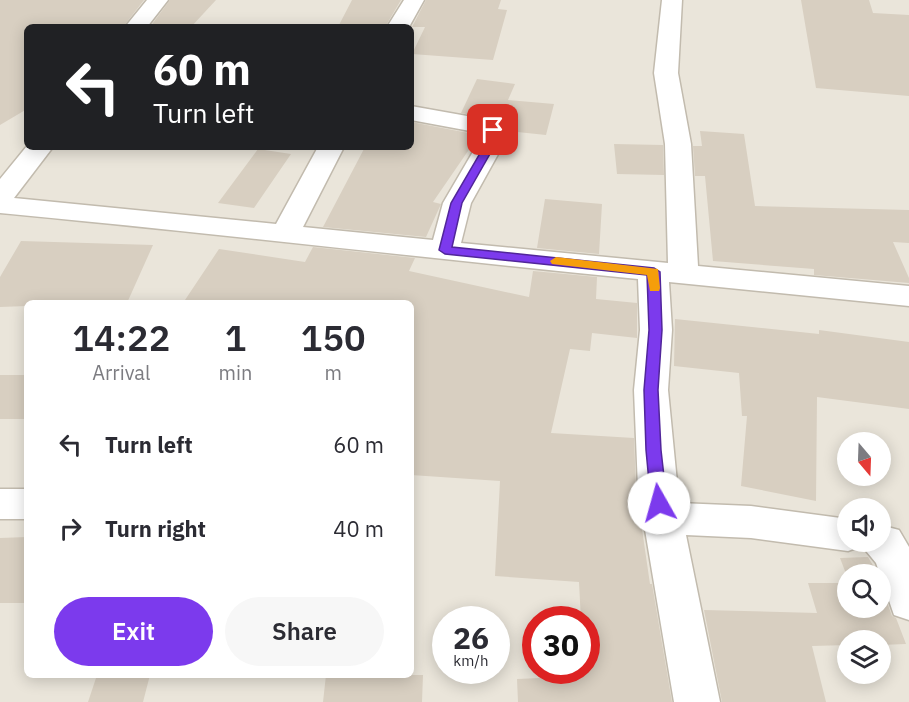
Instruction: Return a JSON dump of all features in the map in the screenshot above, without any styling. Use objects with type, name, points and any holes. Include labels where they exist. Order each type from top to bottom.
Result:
[{"type":"street","points":[[138,24],[158,0]]},
{"type":"street","points":[[400,24],[414,0]]},
{"type":"street","points":[[672,0],[666,73],[678,144],[668,272],[656,330],[652,400],[653,450],[661,518],[697,702]]},
{"type":"street","points":[[414,114],[486,126],[493,130],[494,138],[457,203],[445,250]]},
{"type":"street","points":[[0,197],[38,150]]},
{"type":"street","points":[[285,234],[329,150]]},
{"type":"street","points":[[0,205],[909,296]]},
{"type":"street","points":[[0,504],[24,504]]},
{"type":"street","points":[[661,518],[751,522],[837,534]]},
{"type":"street","points":[[891,552],[909,602]]},
{"type":"shaded area","points":[[0,0],[909,0],[909,702],[0,702]]},
{"type":"building","points":[[0,0],[144,0],[125,24],[24,24],[24,111],[0,125]]},
{"type":"building","points":[[170,0],[216,0],[194,24],[152,24]]},
{"type":"building","points":[[352,0],[401,0],[387,24],[340,24]]},
{"type":"building","points":[[426,0],[501,0],[498,9],[507,10],[493,60],[414,54],[425,27],[414,27]]},
{"type":"building","points":[[801,0],[869,0],[873,13],[909,15],[909,96],[816,88]]},
{"type":"building","points":[[477,79],[515,84],[508,100],[554,104],[546,135],[508,131],[495,119],[461,113]]},
{"type":"building","points":[[414,123],[479,135],[433,202],[441,204],[426,237],[323,227],[363,150],[414,150]]},
{"type":"building","points":[[700,131],[744,134],[755,206],[909,210],[909,243],[893,242],[909,278],[909,283],[814,275],[814,269],[713,261],[705,176],[695,176],[693,146],[702,146]]},
{"type":"building","points":[[614,144],[663,145],[664,175],[617,174]]},
{"type":"building","points":[[257,150],[291,154],[254,208],[218,203]]},
{"type":"building","points":[[545,199],[602,204],[599,254],[537,248]]},
{"type":"building","points":[[21,241],[153,245],[128,300],[24,300],[24,306],[0,307],[0,277]]},
{"type":"building","points":[[313,247],[415,258],[409,271],[529,297],[533,271],[597,277],[596,299],[637,303],[637,338],[592,333],[590,351],[570,349],[551,433],[634,438],[636,488],[650,584],[652,584],[672,702],[518,702],[517,679],[522,679],[522,684],[600,684],[600,606],[580,606],[579,582],[495,576],[500,481],[414,475],[414,300],[185,300],[219,249],[305,262]]},
{"type":"building","points":[[675,319],[819,334],[819,330],[909,342],[909,409],[817,397],[816,501],[741,486],[747,416],[742,416],[739,373],[674,366]]},
{"type":"building","points":[[0,375],[24,375],[24,419],[0,419]]},
{"type":"building","points":[[24,537],[24,603],[0,603],[0,538]]},
{"type":"building","points":[[868,557],[872,564],[842,564],[840,558]]},
{"type":"building","points":[[808,583],[837,583],[837,618],[891,618],[891,613],[896,618],[906,644],[891,645],[891,630],[837,630],[837,645],[812,646],[826,702],[722,702],[704,610],[817,613]]},
{"type":"building","points":[[414,675],[423,675],[422,702],[323,702],[326,678],[414,678]]},
{"type":"building","points":[[96,678],[149,678],[143,702],[88,702]]},
{"type":"slow traffic","points":[[556,261],[654,272],[654,288]]},
{"type":"route","points":[[493,130],[494,138],[457,203],[445,250],[654,272],[656,330],[651,390],[653,450],[659,503]]}]
